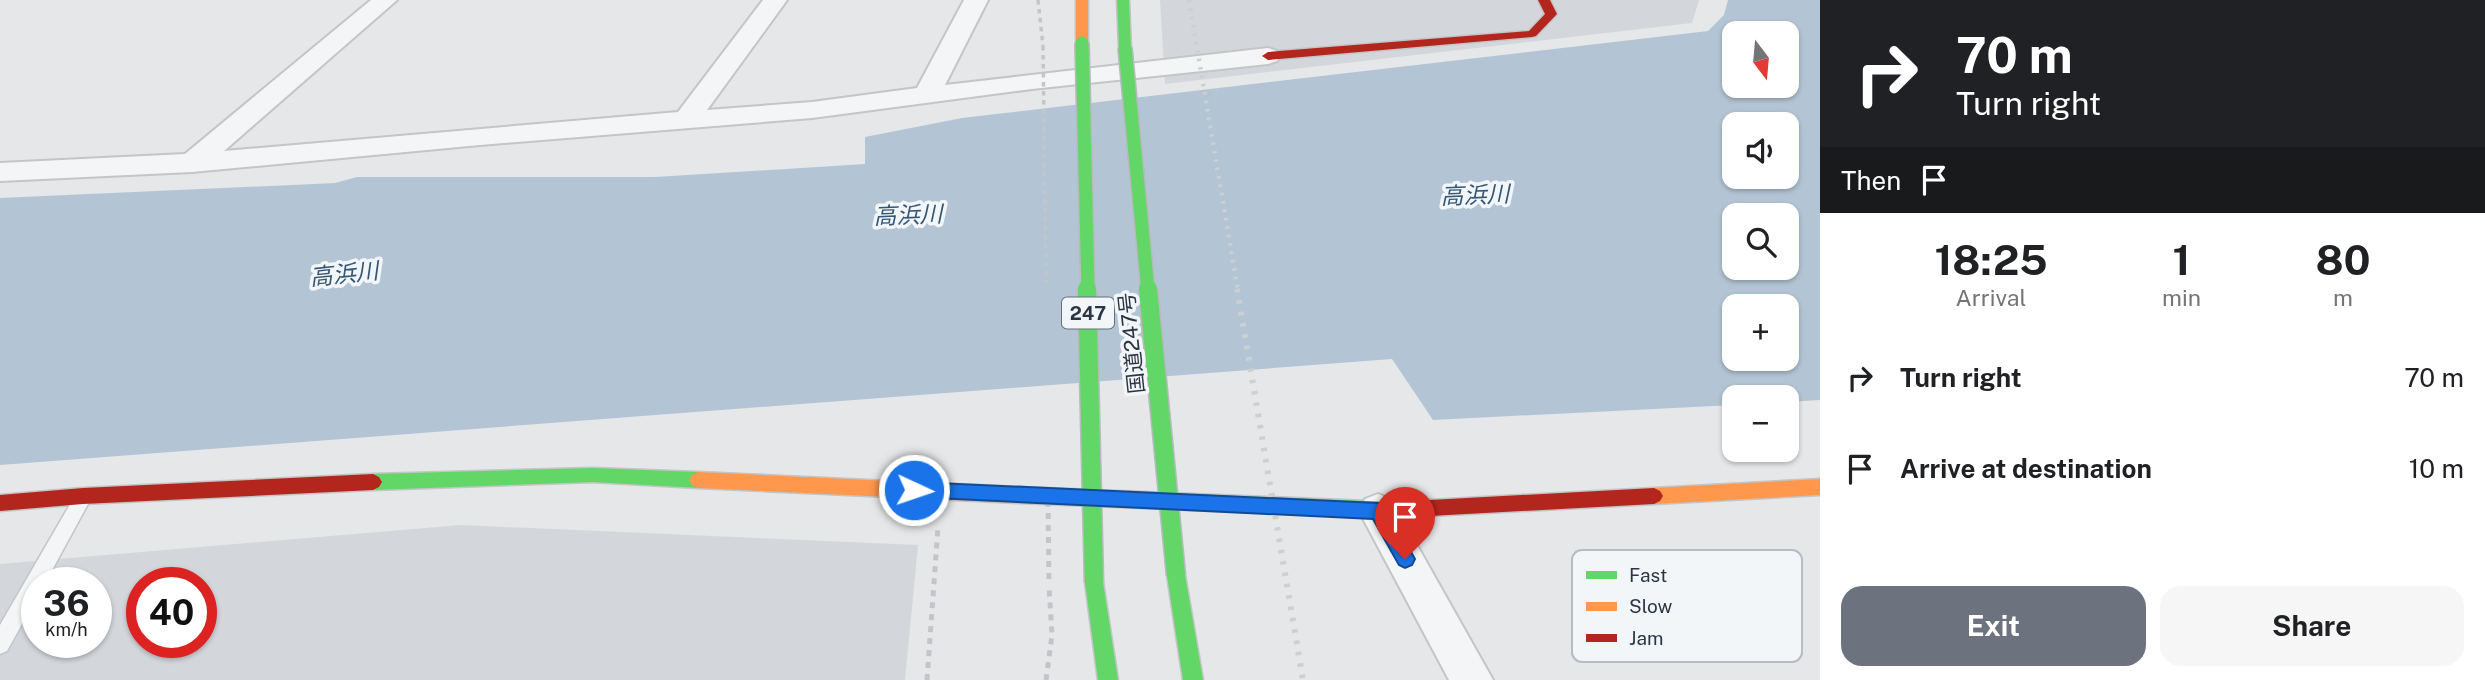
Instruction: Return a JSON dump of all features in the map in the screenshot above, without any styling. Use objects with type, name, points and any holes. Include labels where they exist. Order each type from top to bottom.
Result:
[{"type":"main road","name":"国道247号","points":[[1082,0],[1094,582],[1108,680]]},
{"type":"main road","name":"国道247号","points":[[1123,0],[1125,48],[1176,575],[1193,680]]},
{"type":"main road","points":[[1269,57],[1532,34],[1551,14],[1544,0]]},
{"type":"main road","points":[[0,503],[333,483],[593,475],[1378,511],[1820,487]]},
{"type":"street","points":[[192,163],[385,0]]},
{"type":"street","points":[[686,120],[775,0]]},
{"type":"street","points":[[927,94],[976,0]]},
{"type":"street","points":[[0,172],[192,163],[812,110],[927,94],[1269,57]]},
{"type":"street","points":[[1378,511],[1472,680]]},
{"type":"lane","points":[[0,644],[83,496]]},
{"type":"path","points":[[1038,0],[1043,46]]},
{"type":"path","points":[[928,680],[940,491]]},
{"type":"path","points":[[1046,680],[1052,635],[1049,584]]},
{"type":"shaded area","points":[[1160,0],[1699,0],[1692,23],[1165,84]]},
{"type":"shaded area","points":[[461,525],[918,545],[905,680],[0,680],[0,564]]},
{"type":"water","name":"高浜川","points":[[1728,0],[1820,0],[1820,400],[1799,401],[1799,385],[1722,385],[1722,406],[1433,420],[1392,359],[0,465],[0,198],[335,183],[357,177],[655,177],[865,164],[865,137],[962,118],[1708,31],[1724,15]]},
{"type":"railway","points":[[1189,0],[1238,291]]},
{"type":"railway","points":[[1237,289],[1303,680]]},
{"type":"traffic: fast","points":[[1123,0],[1125,48]]},
{"type":"traffic: fast","points":[[1082,43],[1094,582]]},
{"type":"traffic: fast","points":[[1125,48],[1176,575]]},
{"type":"traffic: fast","points":[[373,482],[593,475],[698,480]]},
{"type":"traffic: fast","points":[[1019,495],[1393,510]]},
{"type":"traffic: fast","points":[[1176,575],[1193,680]]},
{"type":"traffic: fast","points":[[1094,582],[1108,680]]},
{"type":"traffic: slow","points":[[1082,0],[1082,43]]},
{"type":"traffic: slow","points":[[698,480],[1019,495]]},
{"type":"traffic: slow","points":[[1654,496],[1820,487]]},
{"type":"traffic: jam","points":[[1268,56],[1532,34],[1551,14],[1544,0]]},
{"type":"traffic: jam","points":[[0,503],[83,496],[373,482]]},
{"type":"traffic: jam","points":[[1393,510],[1654,496]]},
{"type":"route","points":[[914,490],[1378,511],[1405,559]]}]
